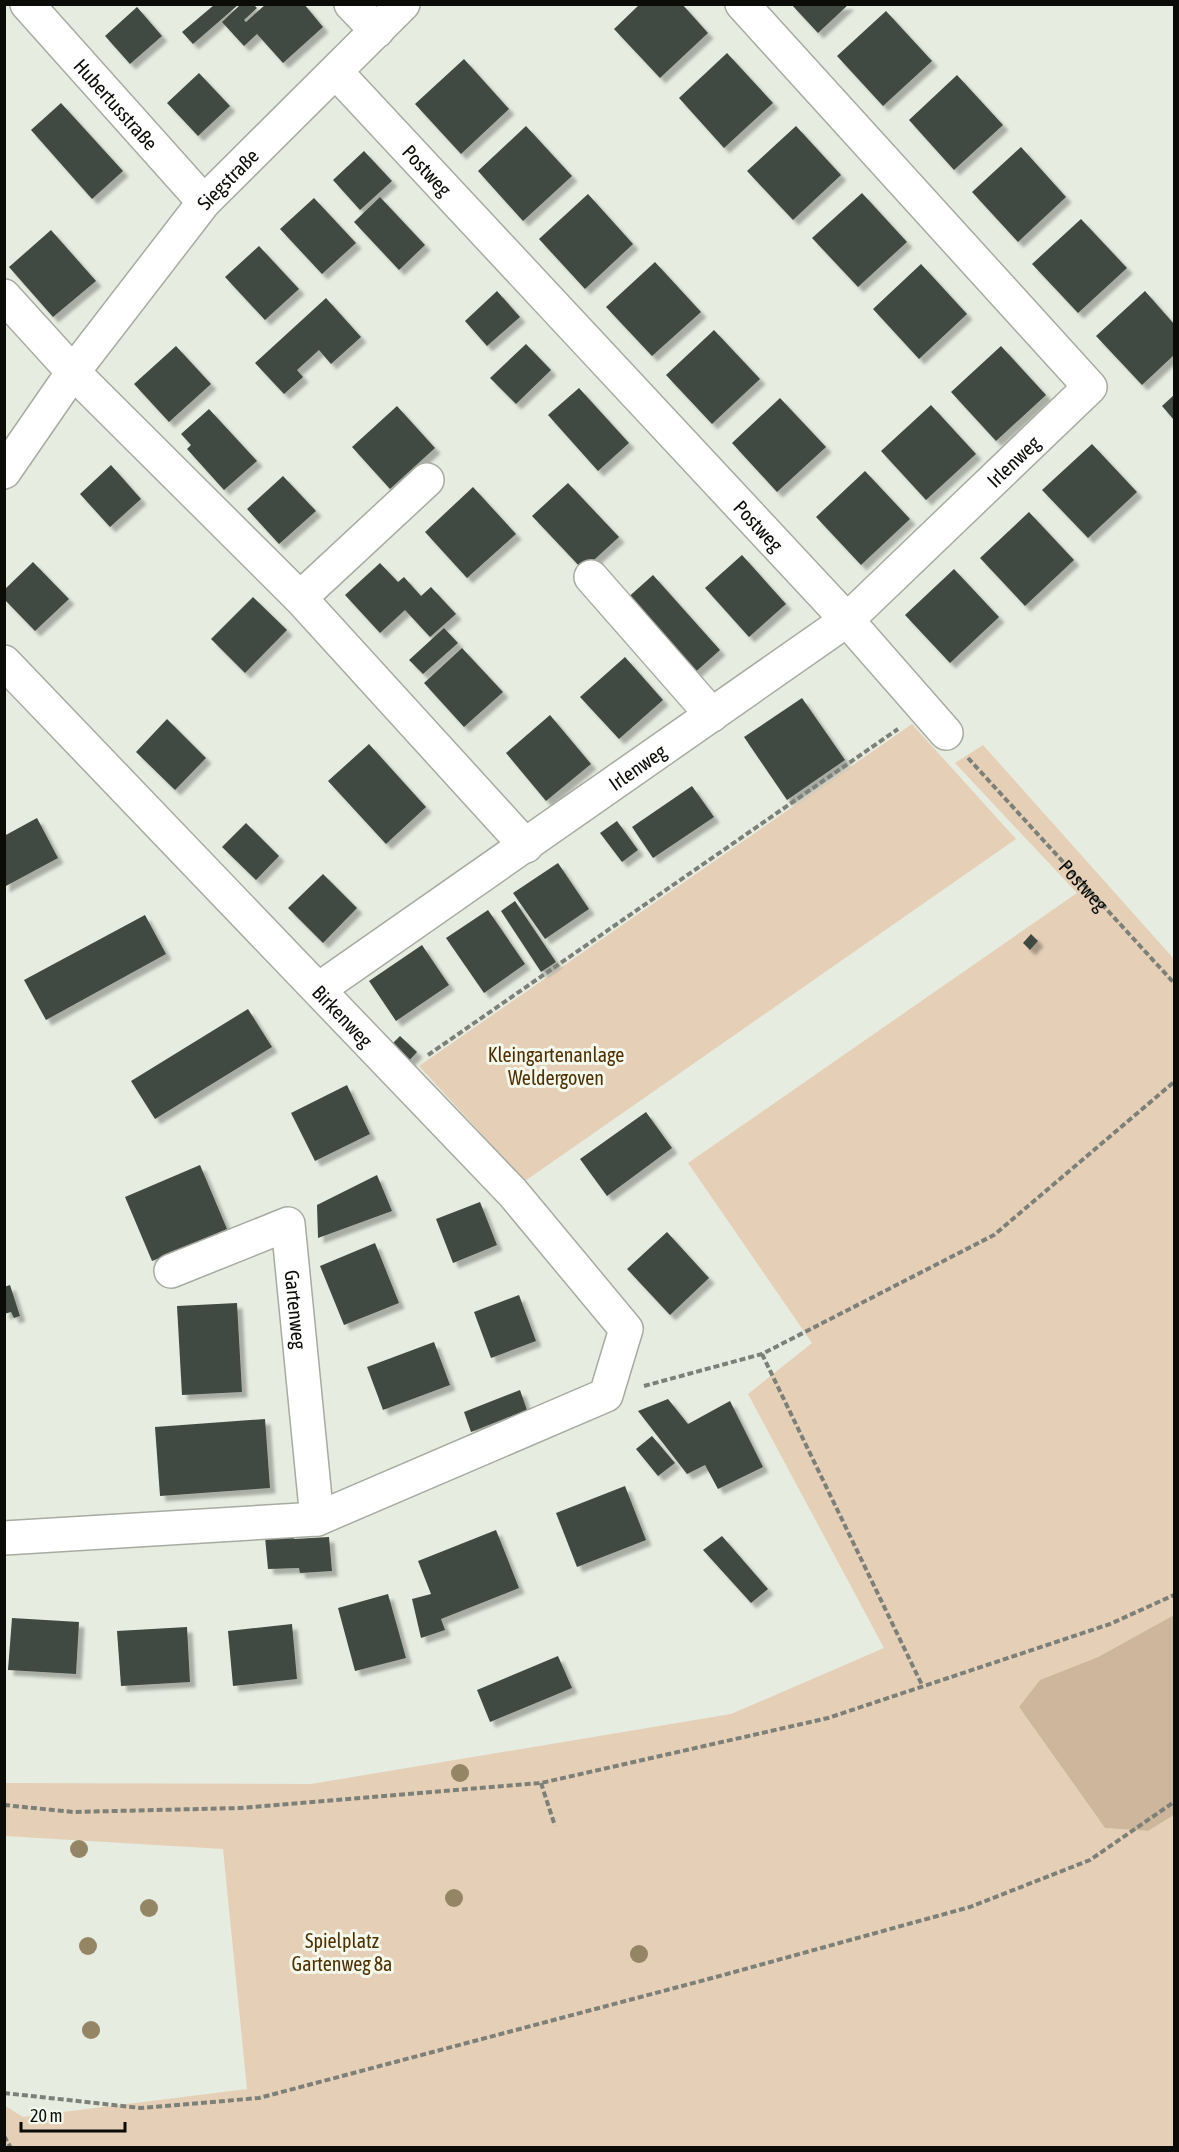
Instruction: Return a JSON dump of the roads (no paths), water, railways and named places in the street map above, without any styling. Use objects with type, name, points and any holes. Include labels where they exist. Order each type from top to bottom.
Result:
[{"type":"street","name":"Hubertusstraße","points":[[27,4],[204,202]]},
{"type":"street","points":[[351,4],[377,31]]},
{"type":"street","name":"Siegstraße","points":[[4,472],[73,372],[204,202],[403,4]]},
{"type":"street","name":"Irlenweg","points":[[319,989],[847,620],[1090,387],[742,4]]},
{"type":"street","name":"Postweg","points":[[336,72],[847,620],[936,721]]},
{"type":"street","points":[[4,296],[73,372],[300,598],[526,846]]},
{"type":"street","points":[[300,598],[427,480]]},
{"type":"street","points":[[591,577],[712,715]]},
{"type":"street","name":"Birkenweg","points":[[4,662],[513,1193],[626,1329],[606,1395],[317,1519]]},
{"type":"street","name":"Gartenweg","points":[[171,1271],[288,1224],[317,1519]]},
{"type":"street","points":[[4,1538],[317,1519]]},
{"type":"park label","name":"Kleingartenanlage Weldergoven","points":[[556,1066]]},
{"type":"park label","name":"Spielplatz Gartenweg 8a","points":[[342,1952]]}]
